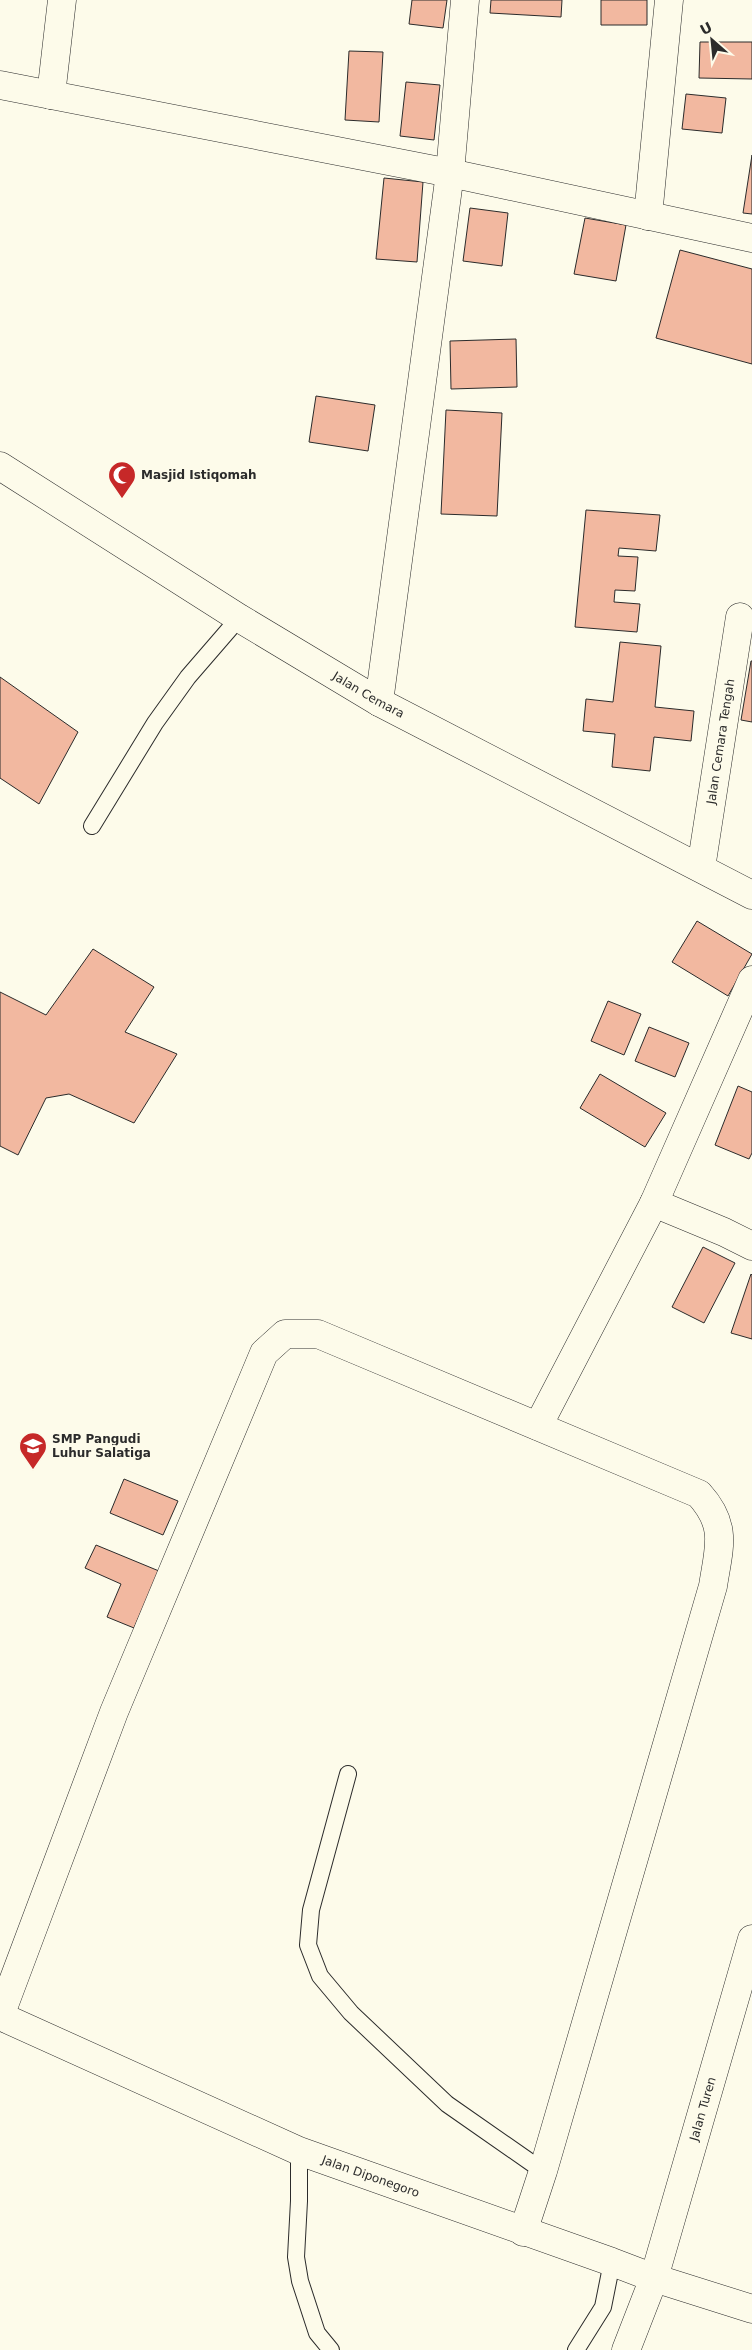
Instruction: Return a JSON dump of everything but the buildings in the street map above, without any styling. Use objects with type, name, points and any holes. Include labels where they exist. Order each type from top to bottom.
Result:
[{"type":"street","points":[[51,95],[62,0]]},
{"type":"street","points":[[379,702],[450,173],[466,0]]},
{"type":"street","points":[[648,216],[669,0]]},
{"type":"street","points":[[0,84],[450,173],[752,238]]},
{"type":"street","name":"Jalan Cemara","points":[[0,466],[239,618],[379,702],[752,895]]},
{"type":"street","name":"Jalan Cemara Tengah","points":[[701,868],[740,617]]},
{"type":"street","points":[[538,1426],[654,1203],[752,980]]},
{"type":"street","points":[[654,1203],[724,1232],[752,1246]]},
{"type":"street","points":[[0,2016],[114,1712],[264,1352],[285,1334],[318,1334],[699,1494],[712,1508],[720,1538],[712,1586],[543,2171],[523,2232]]},
{"type":"street","name":"Jalan Turen","points":[[626,2350],[654,2278],[752,1939]]},
{"type":"street","name":"Jalan Diponegoro","points":[[0,2016],[299,2151],[654,2278],[752,2309]]},
{"type":"lane","points":[[92,826],[155,723],[188,677],[239,618]]},
{"type":"lane","points":[[348,1774],[311,1910],[308,1945],[320,1976],[351,2013],[447,2104],[543,2171]]},
{"type":"lane","points":[[299,2151],[296,2257],[300,2281],[317,2332],[331,2350]]},
{"type":"lane","points":[[576,2350],[603,2307],[612,2262]]},
{"type":"place","name":"Masjid Istiqomah","points":[[122,499]]},
{"type":"place","name":"SMP Pangudi Luhur Salatiga","points":[[33,1470]]}]
